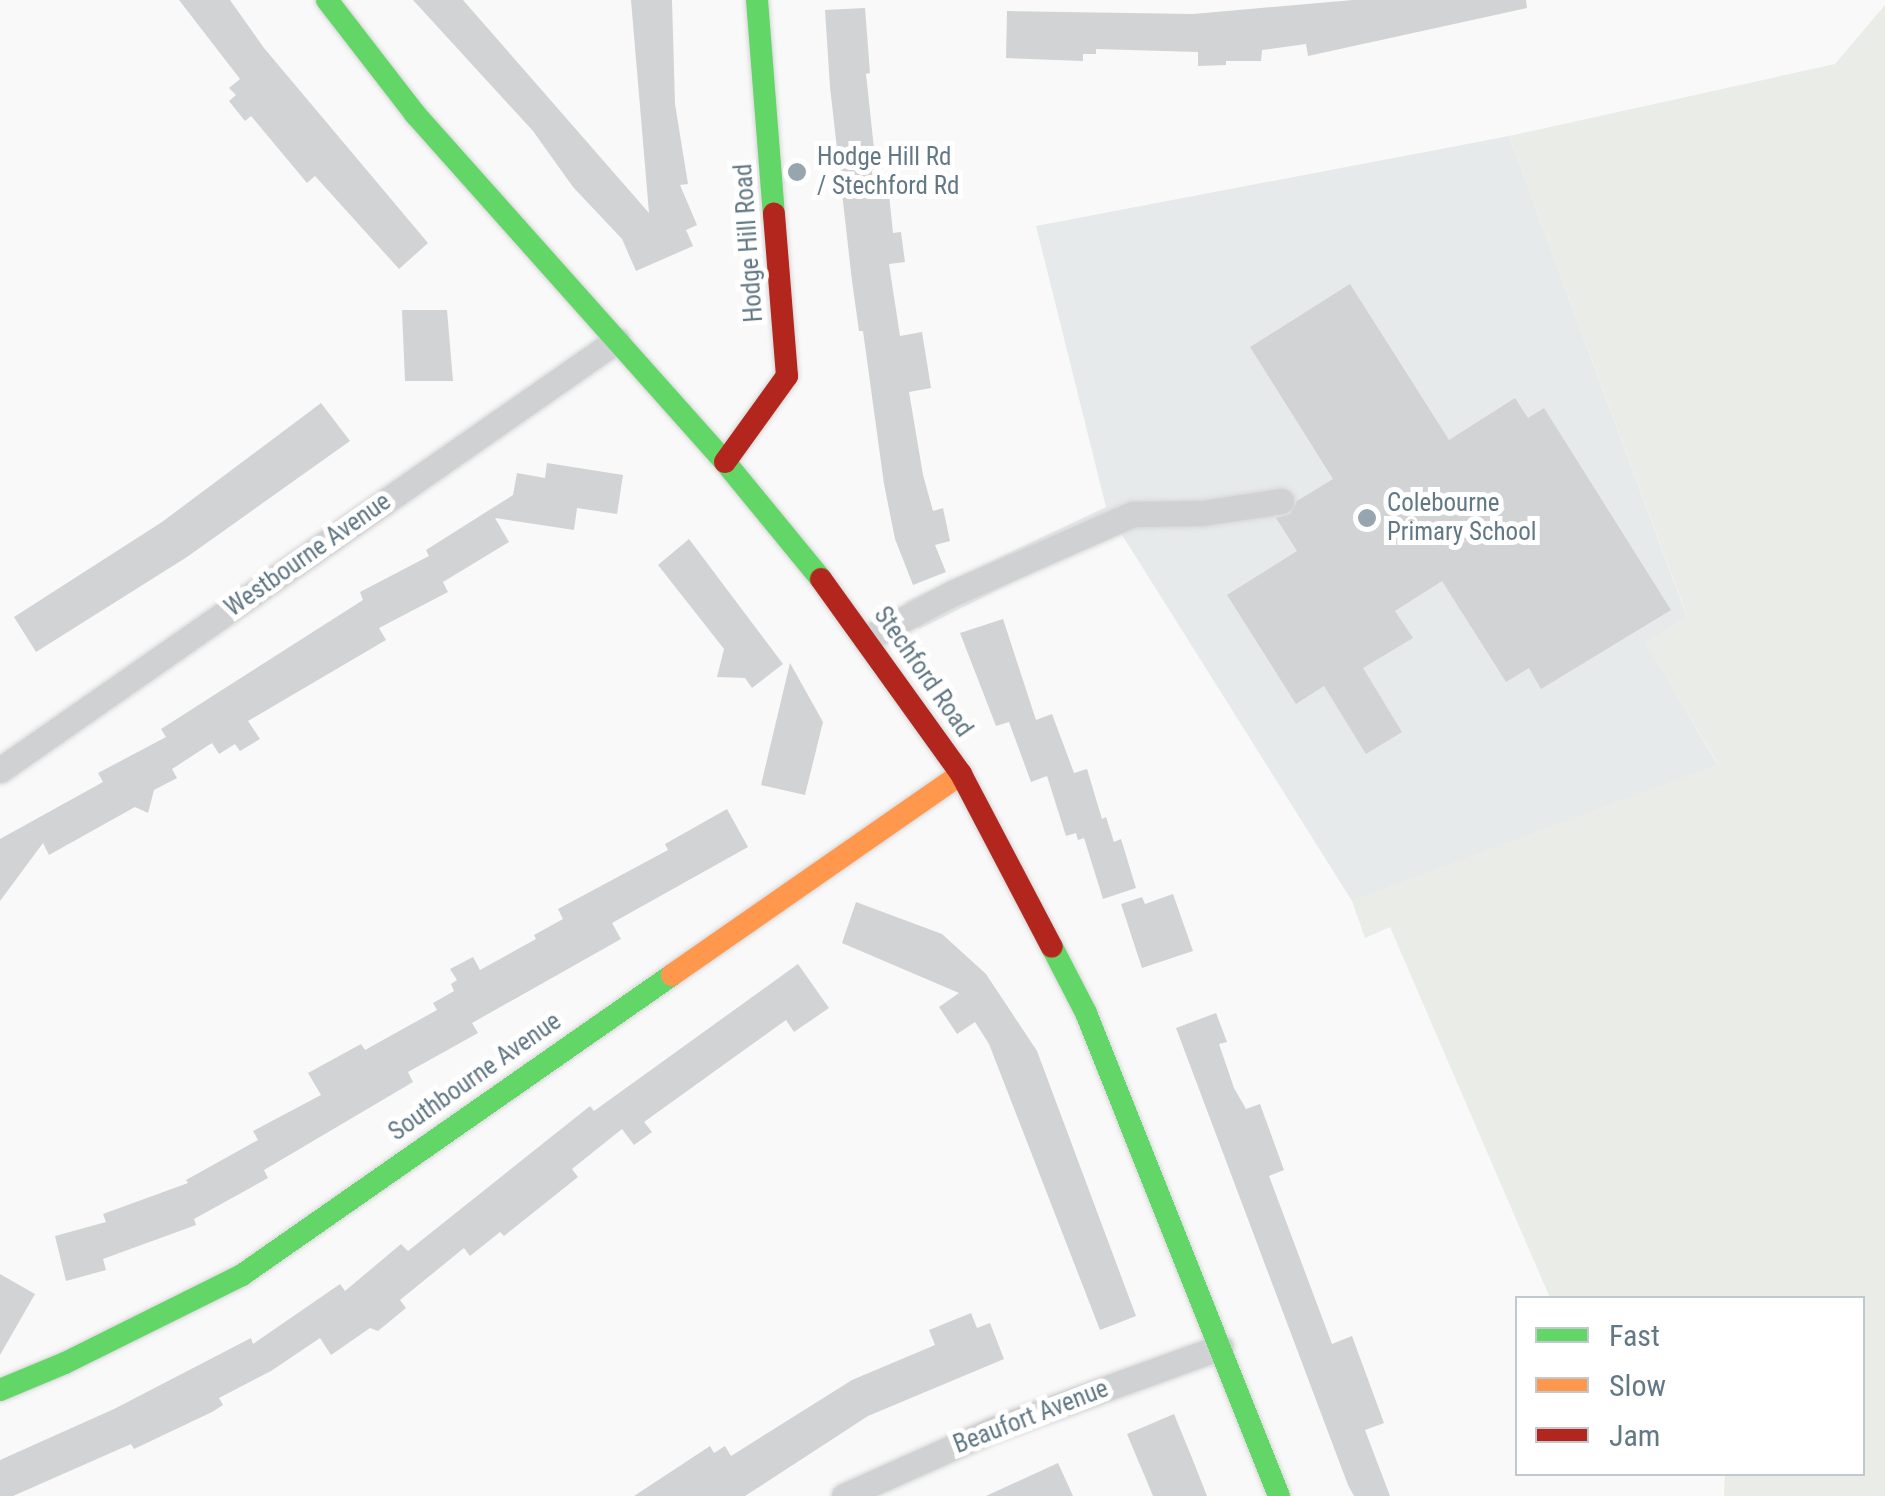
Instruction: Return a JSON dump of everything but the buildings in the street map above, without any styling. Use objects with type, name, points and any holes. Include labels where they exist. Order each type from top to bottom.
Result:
[{"type":"main road","name":"Stechford Road","points":[[327,0],[415,114],[725,462],[866,639],[961,774],[1086,1013],[1280,1496]]},
{"type":"main road","name":"Hodge Hill Road","points":[[725,462],[787,376],[758,0]]},
{"type":"main road","name":"Southbourne Avenue","points":[[0,1390],[65,1363],[242,1275],[961,774]]},
{"type":"street","name":"Westbourne Avenue","points":[[0,770],[617,340]]},
{"type":"street","points":[[866,639],[953,593],[1133,514],[1202,513],[1281,501]]},
{"type":"street","name":"Beaufort Avenue","points":[[844,1496],[976,1436],[1221,1346]]},
{"type":"shaded area","points":[[1885,5],[1885,1496],[1724,1496],[1725,1476],[1865,1476],[1865,1296],[1549,1296],[1390,927],[1365,938],[1352,901],[1718,764],[1645,642],[1687,616],[1509,136],[1835,64]]},
{"type":"shaded area","name":"Colebourne Primary School","points":[[1509,136],[1687,617],[1646,643],[1718,765],[1352,901],[1119,530],[919,629],[905,602],[1106,507],[1036,226]]},
{"type":"traffic: fast","points":[[327,0],[415,114],[725,462],[821,579]]},
{"type":"traffic: fast","points":[[757,0],[774,214]]},
{"type":"traffic: fast","points":[[1052,947],[1086,1013],[1279,1496]]},
{"type":"traffic: fast","points":[[0,1390],[65,1363],[242,1275],[672,975]]},
{"type":"traffic: slow","points":[[672,975],[961,774]]},
{"type":"traffic: jam","points":[[725,462],[787,376],[774,214]]},
{"type":"traffic: jam","points":[[821,579],[961,774],[1052,947]]},
{"type":"place","name":"Hodge Hill Rd / Stechford Rd","points":[[797,172]]},
{"type":"place","name":"Colebourne Primary School","points":[[1367,518]]}]
